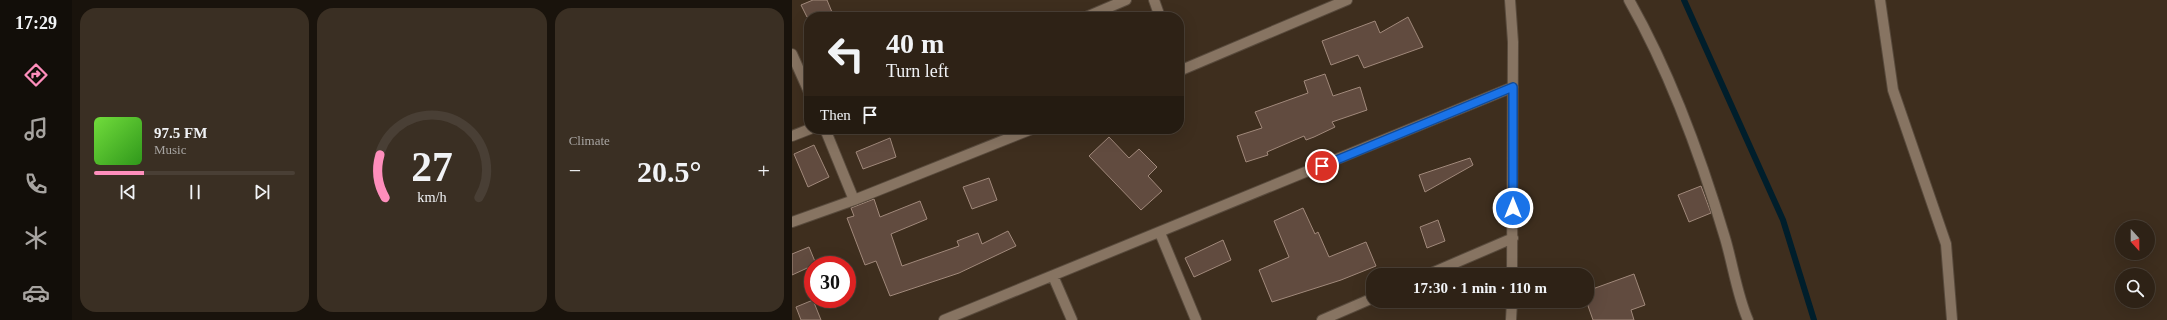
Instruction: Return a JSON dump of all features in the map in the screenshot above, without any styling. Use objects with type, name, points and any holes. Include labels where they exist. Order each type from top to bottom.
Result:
[{"type":"street","points":[[1098,12],[1126,0]]},
{"type":"street","points":[[1154,0],[1158,12]]},
{"type":"street","points":[[1184,66],[1348,0]]},
{"type":"street","points":[[1510,0],[1513,42],[1512,268]]},
{"type":"street","points":[[1629,0],[1650,36],[1696,150],[1725,238],[1748,320]]},
{"type":"street","points":[[1880,0],[1893,90],[1946,244],[1952,320]]},
{"type":"street","points":[[792,54],[804,81]]},
{"type":"street","points":[[944,320],[1160,233],[1513,87]]},
{"type":"street","points":[[792,136],[804,131]]},
{"type":"street","points":[[827,134],[854,200]]},
{"type":"street","points":[[792,222],[854,200],[1019,134]]},
{"type":"street","points":[[1160,233],[1196,320]]},
{"type":"street","points":[[1443,268],[1513,238]]},
{"type":"street","points":[[1053,276],[1072,320]]},
{"type":"street","points":[[1322,320],[1366,301]]},
{"type":"street","points":[[1511,320],[1512,308]]},
{"type":"building","points":[[813,0],[827,0],[832,12],[804,12],[801,5]]},
{"type":"building","points":[[1408,17],[1423,47],[1364,68],[1358,55],[1331,65],[1322,41],[1375,21],[1380,33]]},
{"type":"building","points":[[1325,74],[1333,96],[1360,87],[1367,110],[1332,122],[1335,127],[1314,137],[1306,140],[1304,136],[1267,152],[1268,155],[1246,162],[1237,136],[1262,128],[1255,112],[1308,93],[1304,81]]},
{"type":"building","points":[[1109,137],[1129,158],[1139,149],[1157,167],[1148,176],[1162,191],[1141,210],[1089,156]]},
{"type":"building","points":[[890,138],[896,157],[863,169],[856,152]]},
{"type":"building","points":[[814,145],[829,177],[808,187],[794,154]]},
{"type":"building","points":[[1470,158],[1473,165],[1425,192],[1419,175]]},
{"type":"building","points":[[989,178],[997,200],[972,209],[963,187]]},
{"type":"building","points":[[1701,186],[1711,213],[1689,222],[1678,195]]},
{"type":"building","points":[[874,199],[880,217],[920,201],[927,219],[891,234],[902,266],[959,246],[957,241],[978,233],[982,244],[1008,231],[1016,246],[959,273],[890,296],[876,261],[865,265],[847,218],[854,216],[851,208]]},
{"type":"building","points":[[1303,208],[1315,234],[1318,232],[1329,257],[1366,242],[1376,266],[1366,268],[1366,270],[1341,280],[1272,302],[1259,270],[1289,257],[1274,221]]},
{"type":"building","points":[[1438,220],[1445,241],[1427,248],[1420,227]]},
{"type":"building","points":[[1223,240],[1231,260],[1194,277],[1185,258]]},
{"type":"building","points":[[809,247],[813,256],[804,256],[804,270],[792,275],[792,254]]},
{"type":"building","points":[[1634,274],[1645,305],[1631,310],[1634,320],[1593,320],[1589,308],[1594,308],[1594,288]]},
{"type":"building","points":[[804,304],[804,308],[816,308],[821,320],[801,320],[796,307]]},
{"type":"waterway","points":[[1684,0],[1783,220],[1814,320]]},
{"type":"route","points":[[1322,166],[1513,87],[1513,208]]}]
